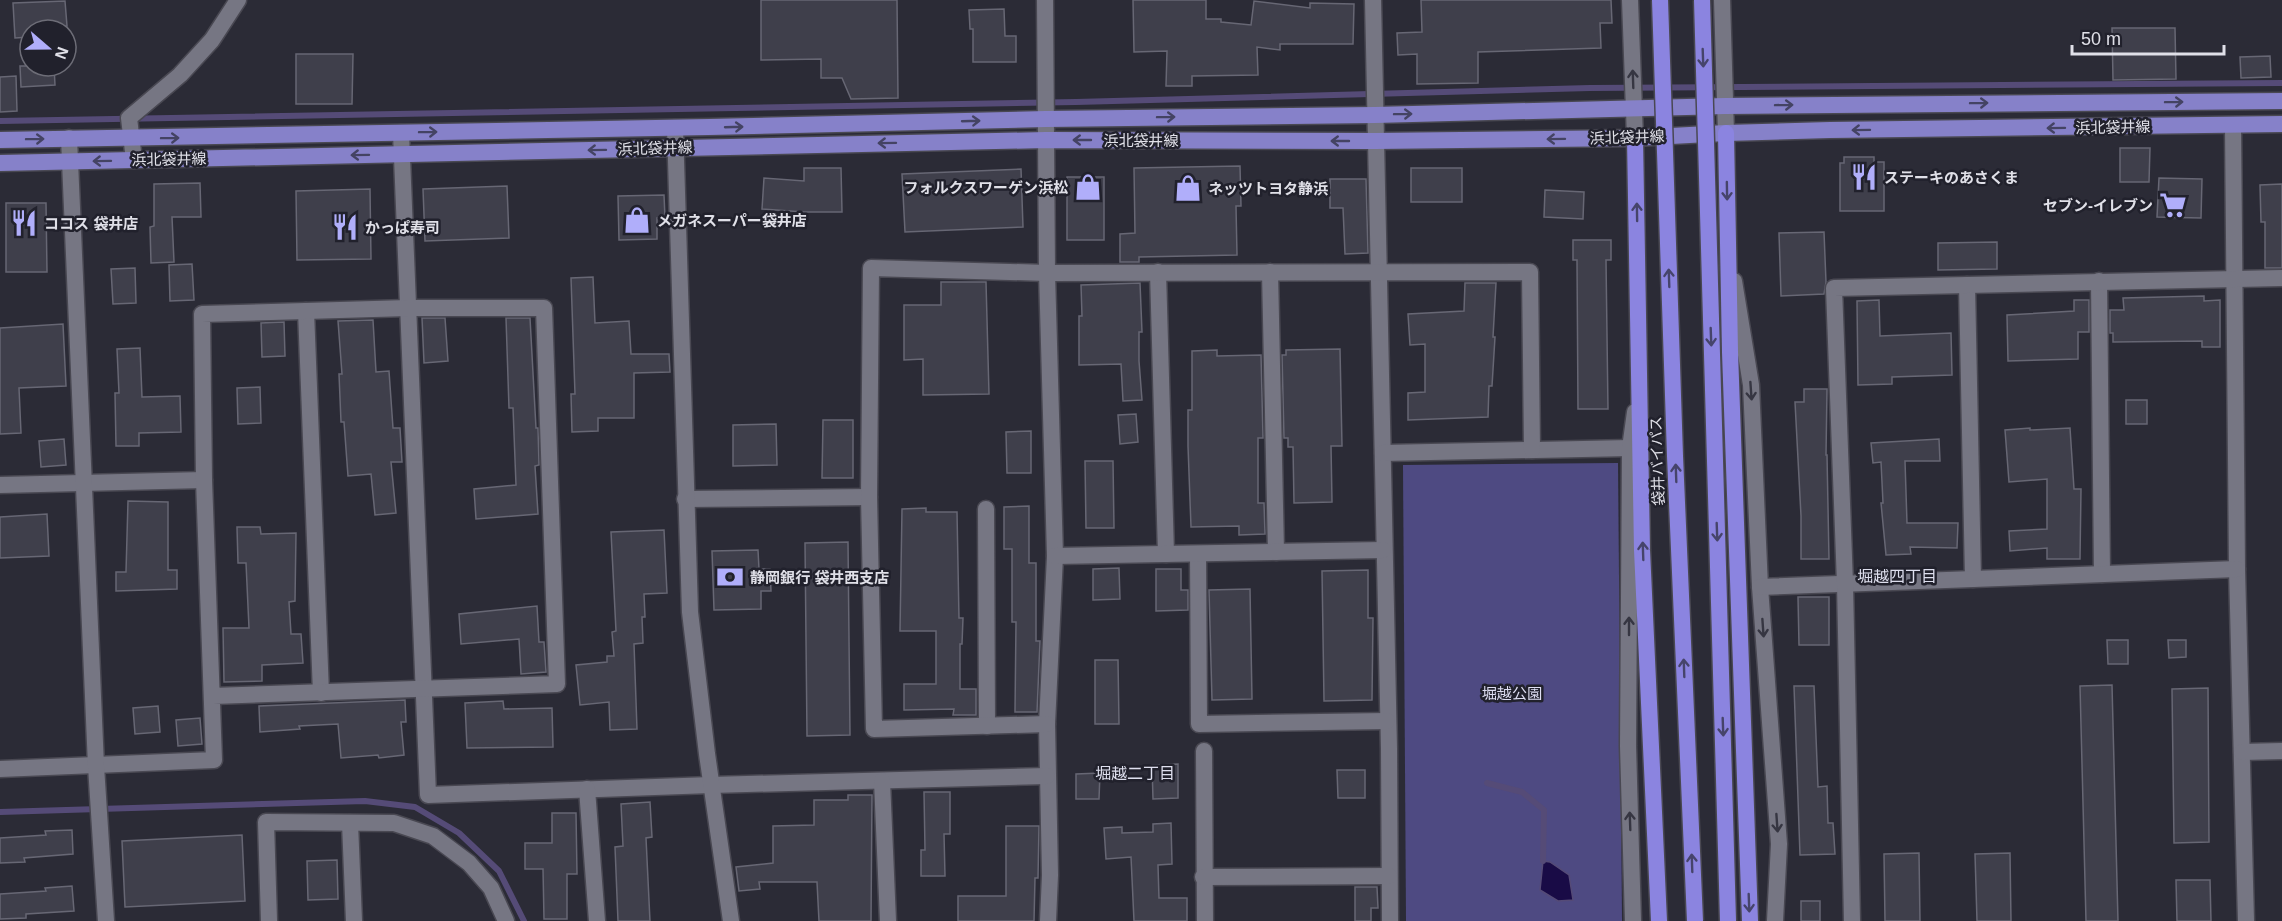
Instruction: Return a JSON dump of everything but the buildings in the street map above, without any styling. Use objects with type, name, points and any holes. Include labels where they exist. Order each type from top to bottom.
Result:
[{"type":"highway","name":"袋井バイパス","points":[[1660,0],[1675,444],[1695,921]]},
{"type":"highway","points":[[1702,0],[1728,921]]},
{"type":"highway","points":[[1726,133],[1730,352],[1750,921]]},
{"type":"highway","points":[[1635,138],[1642,550],[1659,921]]},
{"type":"main road","name":"浜北袋井線","points":[[0,140],[1046,119],[1375,115],[1725,106],[2282,100]]},
{"type":"main road","name":"浜北袋井線","points":[[0,163],[1046,140],[1375,141],[1635,138],[1726,133],[2282,124]]},
{"type":"street","points":[[134,160],[129,118],[180,75],[212,40],[238,0]]},
{"type":"street","points":[[1045,0],[1047,273],[1055,556],[1047,724],[1050,875],[1048,921]]},
{"type":"street","points":[[1373,0],[1390,921]]},
{"type":"street","points":[[1630,0],[1635,138]]},
{"type":"street","points":[[1722,0],[1726,133]]},
{"type":"street","points":[[2233,126],[2237,569],[2246,921]]},
{"type":"street","points":[[675,128],[690,612],[711,784],[731,921]]},
{"type":"street","points":[[401,133],[428,795],[711,784],[1047,776]]},
{"type":"street","points":[[69,138],[96,766],[106,921]]},
{"type":"street","points":[[1729,251],[1751,386],[1760,587],[1779,844],[1776,921]]},
{"type":"street","points":[[1047,724],[874,729],[869,497],[871,268],[1047,273],[1530,272],[1532,450]]},
{"type":"street","points":[[1158,272],[1166,554]]},
{"type":"street","points":[[1270,272],[1276,552]]},
{"type":"street","points":[[1852,921],[1845,584],[1834,288],[2282,278]]},
{"type":"street","points":[[2099,281],[2102,574]]},
{"type":"street","points":[[1967,285],[1973,579]]},
{"type":"street","points":[[0,769],[214,760],[204,480],[202,314],[408,308],[544,308],[557,684],[213,696]]},
{"type":"street","points":[[306,311],[321,693]]},
{"type":"street","points":[[1633,921],[1628,746],[1630,448],[1640,375]]},
{"type":"street","points":[[1383,453],[1630,448]]},
{"type":"street","points":[[0,485],[204,480]]},
{"type":"street","points":[[686,499],[869,497]]},
{"type":"street","points":[[986,509],[987,726]]},
{"type":"street","points":[[1055,556],[1383,550]]},
{"type":"street","points":[[1198,554],[1199,724],[1388,722]]},
{"type":"street","points":[[1760,587],[2237,569]]},
{"type":"street","points":[[2242,752],[2282,751]]},
{"type":"street","points":[[1204,752],[1205,921]]},
{"type":"street","points":[[882,781],[888,921]]},
{"type":"street","points":[[587,789],[597,921]]},
{"type":"street","points":[[269,921],[266,822],[394,823],[434,836],[469,863],[491,888],[506,921]]},
{"type":"street","points":[[350,823],[354,921]]},
{"type":"street","points":[[1203,877],[1389,876]]},
{"type":"green space","name":"堀越公園","points":[[1618,463],[1622,921],[1406,921],[1403,465]]},
{"type":"shaded area","points":[[1543,861],[1550,862],[1569,875],[1573,900],[1558,901],[1540,890]]},
{"type":"waterway","points":[[0,121],[1076,102],[1590,88],[2282,83]]},
{"type":"waterway","points":[[1487,783],[1522,792],[1544,810],[1543,861]]},
{"type":"waterway","points":[[0,812],[365,801],[415,807],[459,833],[499,871],[524,921]]},
{"type":"place","name":"ステーキのあさくま","points":[[1864,177]]},
{"type":"place","name":"フォルクスワーゲン浜松","points":[[1088,187]]},
{"type":"place","name":"ネッツトヨタ静浜","points":[[1188,188]]},
{"type":"place","name":"セブン-イレブン","points":[[2173,205]]},
{"type":"place","name":"メガネスーパー袋井店","points":[[637,220]]},
{"type":"place","name":"ココス 袋井店","points":[[24,223]]},
{"type":"place","name":"かっぱ寿司","points":[[345,227]]},
{"type":"place","name":"静岡銀行 袋井西支店","points":[[730,577]]},
{"type":"district","name":"堀越四丁目","points":[[1897,576]]},
{"type":"district","name":"堀越二丁目","points":[[1135,773]]}]
